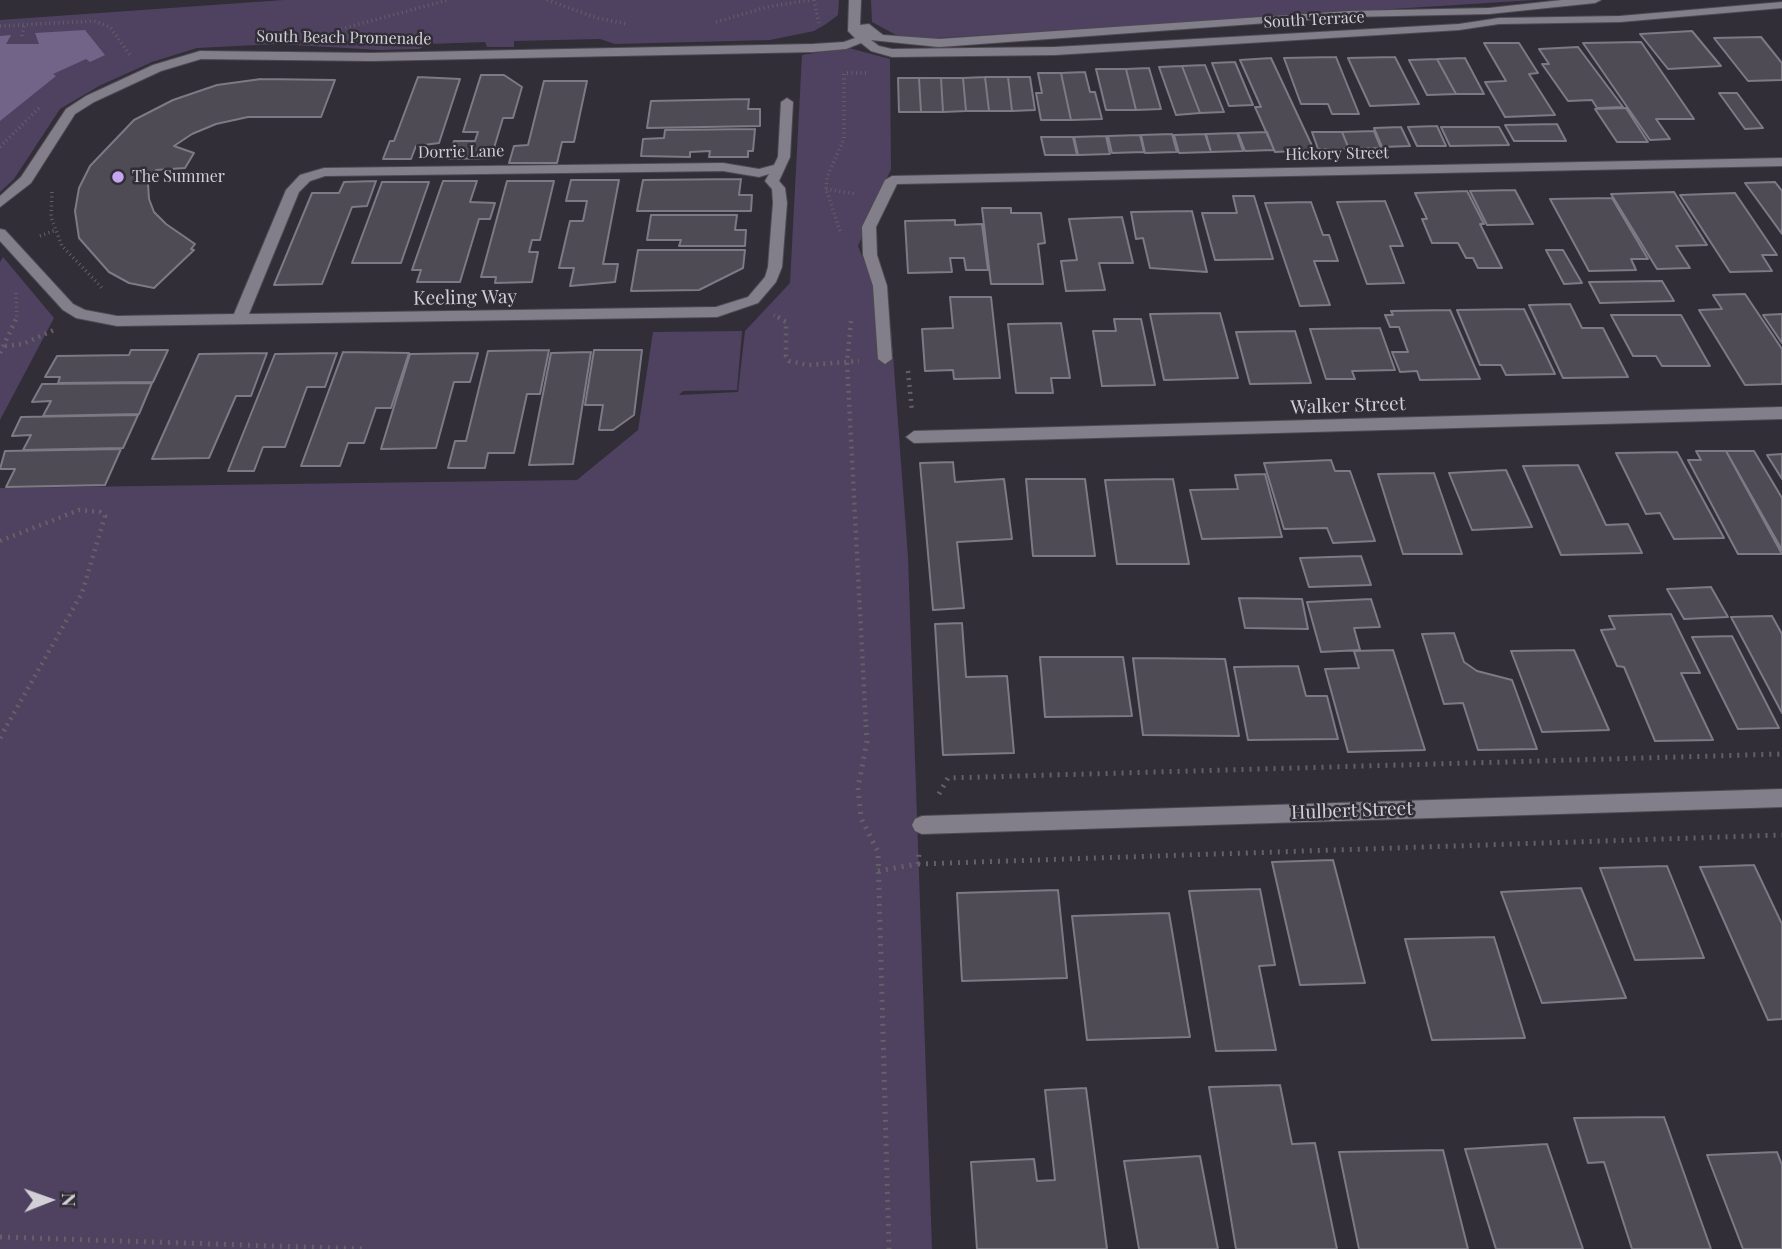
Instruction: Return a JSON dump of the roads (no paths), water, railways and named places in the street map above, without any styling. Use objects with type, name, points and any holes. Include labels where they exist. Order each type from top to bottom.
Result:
[{"type":"street","points":[[855,0],[862,30]]},
{"type":"street","name":"South Terrace","points":[[862,30],[890,40],[939,43],[1093,30],[1248,23],[1410,10],[1489,12],[1595,0]]},
{"type":"street","name":"South Terrace","points":[[862,30],[875,49],[904,54],[1055,51],[1459,27],[1499,21],[1620,19],[1782,5]]},
{"type":"street","name":"South Beach Promenade","points":[[0,203],[26,180],[70,112],[90,99],[157,68],[200,55],[258,53],[360,57],[789,47],[832,41],[862,30]]},
{"type":"street","points":[[776,168],[784,157],[787,102]]},
{"type":"street","name":"Hickory Street","points":[[885,359],[880,286],[870,255],[869,227],[892,180],[1782,162]]},
{"type":"street","name":"Dorrie Lane","points":[[239,320],[293,190],[305,178],[324,172],[723,167],[759,173],[776,168]]},
{"type":"street","name":"Keeling Way","points":[[0,233],[68,307],[81,314],[117,321],[695,315],[729,310],[753,300],[763,292],[775,267],[780,203],[778,188],[772,181],[776,168]]},
{"type":"street","name":"Walker Street","points":[[914,437],[1782,414]]},
{"type":"street","name":"Hulbert Street","points":[[922,825],[1782,798]]},
{"type":"place","name":"The Summer","points":[[118,177]]}]
